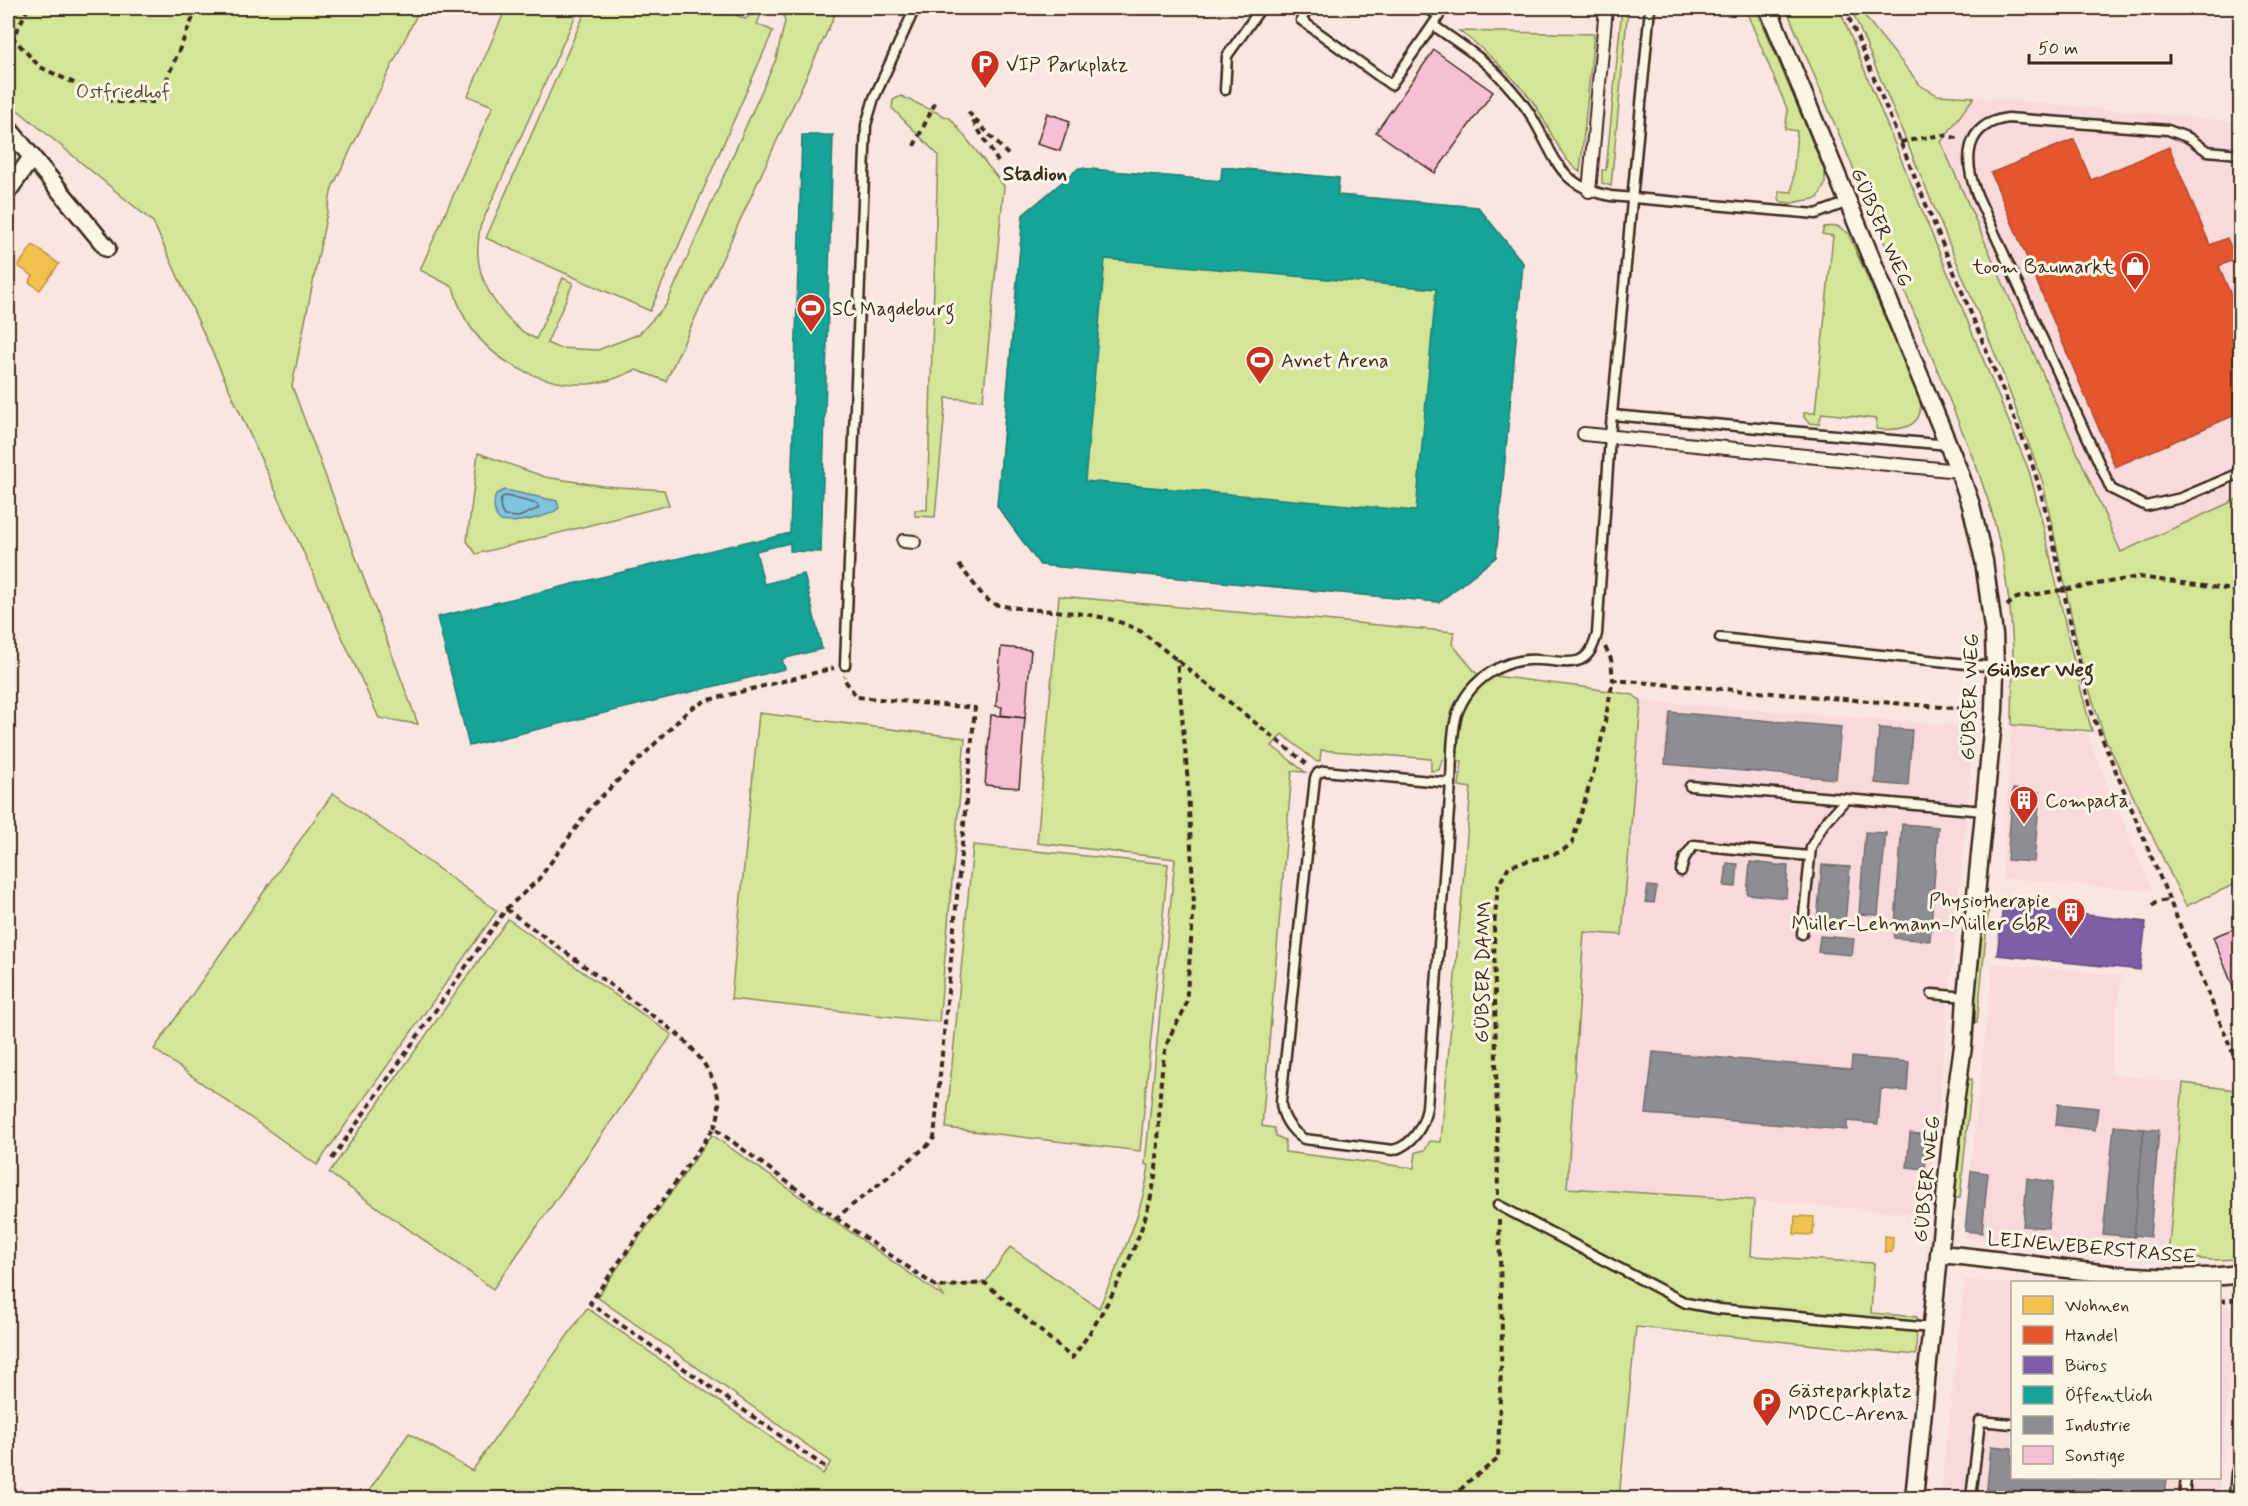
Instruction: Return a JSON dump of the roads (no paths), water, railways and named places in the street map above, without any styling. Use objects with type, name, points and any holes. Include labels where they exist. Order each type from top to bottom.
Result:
[{"type":"street","points":[[1589,191],[1606,8]]},
{"type":"street","name":"GÜBSER WEG","points":[[1768,8],[1949,445],[1959,471],[2000,611],[1994,711],[1963,1046],[1957,1084],[1914,1498]]},
{"type":"street","points":[[8,128],[107,248]]},
{"type":"street","points":[[8,192],[32,157]]},
{"type":"street","points":[[1584,434],[1959,471]]},
{"type":"street","name":"LEINEWEBERSTRASSE","points":[[1939,1254],[2100,1277],[2195,1279],[2241,1274]]},
{"type":"street","points":[[2238,1498],[2241,1473]]},
{"type":"lane","points":[[845,665],[866,125],[874,98],[915,8]]},
{"type":"lane","points":[[1225,90],[1227,56],[1261,8]]},
{"type":"lane","points":[[1308,8],[1301,20],[1391,85],[1439,16],[1427,8]]},
{"type":"lane","points":[[1451,783],[1324,771],[1318,773],[1313,784],[1281,1101],[1282,1110],[1294,1131],[1307,1140],[1391,1150],[1410,1142],[1419,1131],[1426,1113],[1451,783],[1454,729],[1457,716],[1466,697],[1492,670],[1519,660],[1579,661],[1588,654],[1597,634],[1611,415],[1650,8]]},
{"type":"lane","points":[[1432,25],[1474,54],[1501,77],[1533,118],[1560,167],[1574,183],[1589,191],[1611,196],[1816,214],[1848,202]]},
{"type":"lane","points":[[2241,154],[2207,151],[2189,138],[2168,130],[2008,118],[1987,126],[1972,141],[1969,165],[1977,195],[2110,489],[2146,506],[2181,498],[2241,473]]},
{"type":"lane","points":[[1611,415],[1949,445]]},
{"type":"lane","points":[[1720,638],[1995,667]]},
{"type":"lane","points":[[1690,786],[1984,811]]},
{"type":"lane","points":[[1802,934],[1811,847],[1823,825],[1846,799]]},
{"type":"lane","points":[[1681,871],[1685,857],[1695,845],[1809,856]]},
{"type":"lane","points":[[1932,994],[1966,997]]},
{"type":"lane","points":[[1498,1205],[1686,1303],[1719,1309],[1932,1328]]},
{"type":"lane","points":[[1971,1498],[1980,1421],[2011,1424]]},
{"type":"lane","points":[[2184,1498],[2186,1479]]},
{"type":"water","points":[[505,490],[557,501],[559,508],[532,519],[515,522],[501,521],[495,512],[494,501],[496,494]]},
{"type":"place","name":"VIP Parkplatz","points":[[985,90]]},
{"type":"place","name":"toom Baumarkt","points":[[2135,292]]},
{"type":"place","name":"SC Magdeburg","points":[[811,334]]},
{"type":"place","name":"Avnet Arena","points":[[1260,386]]},
{"type":"place","name":"Compacta","points":[[2024,826]]},
{"type":"place","name":"Physiotherapie Müller-Lehmann-Müller GbR","points":[[2071,938]]},
{"type":"place","name":"Gästeparkplatz MDCC-Arena","points":[[1767,1428]]},
{"type":"district","name":"Stadion","points":[[1035,173]]},
{"type":"district","name":"Gübser Weg","points":[[2040,669]]},
{"type":"park label","name":"Ostfriedhof","points":[[123,91]]}]
